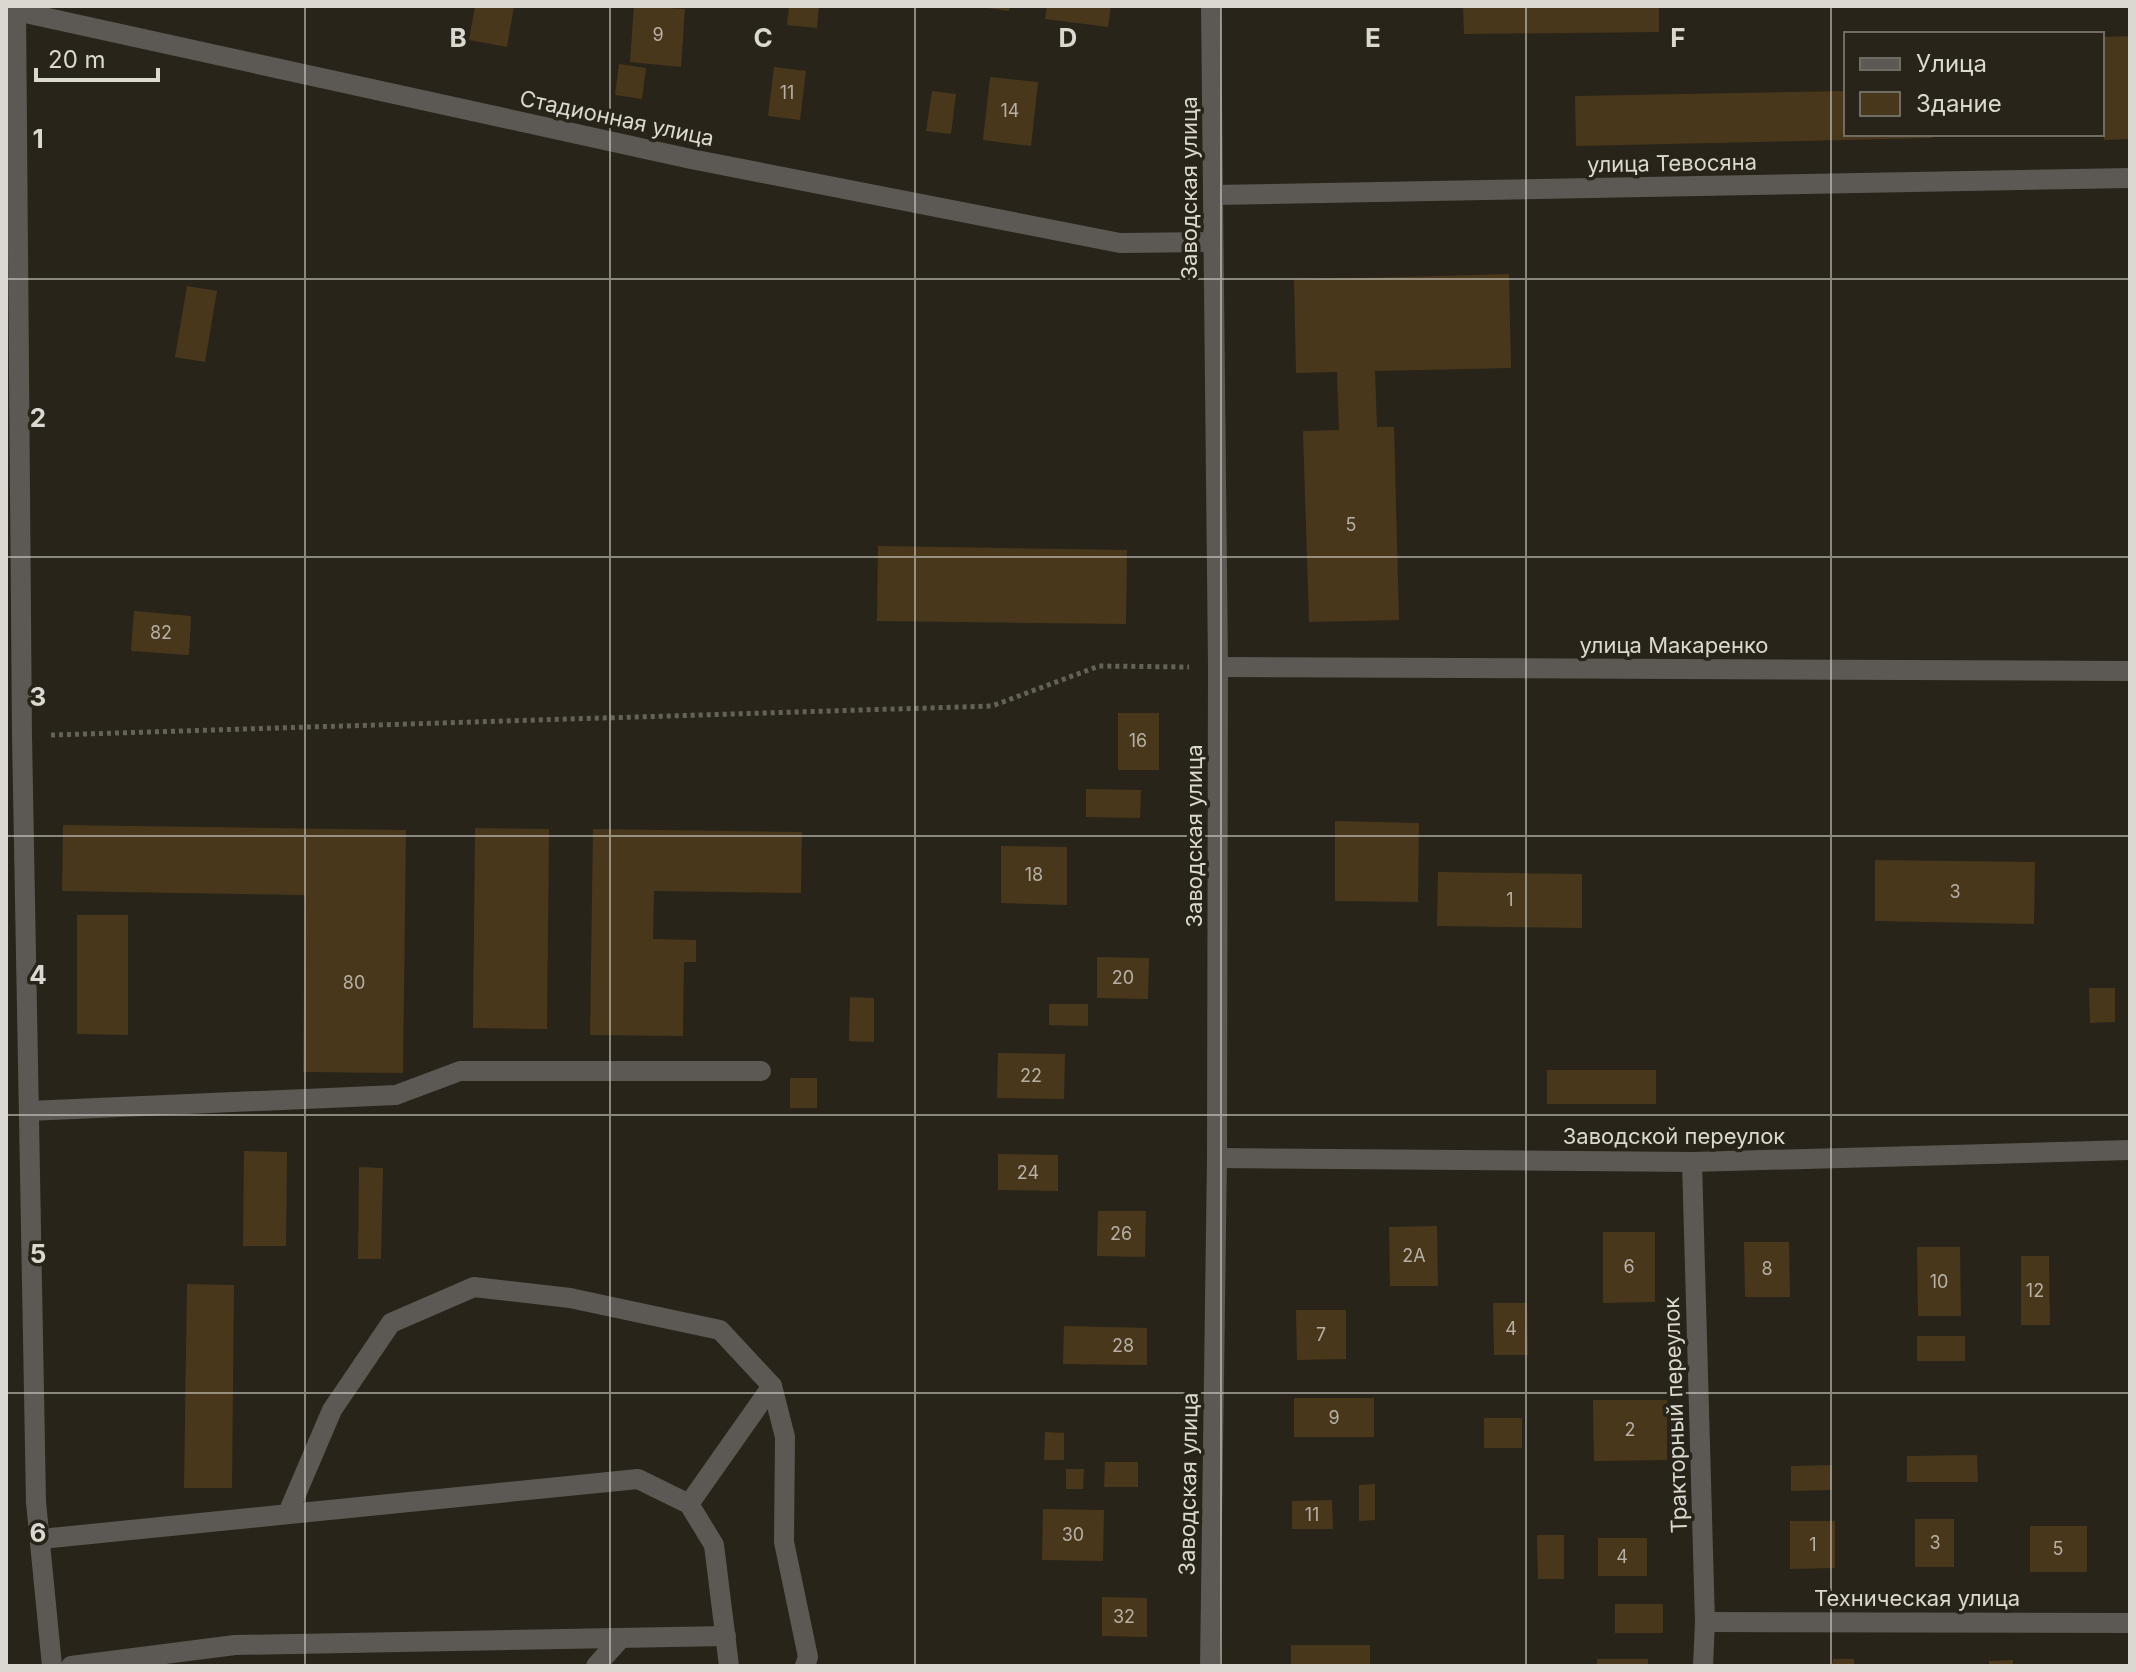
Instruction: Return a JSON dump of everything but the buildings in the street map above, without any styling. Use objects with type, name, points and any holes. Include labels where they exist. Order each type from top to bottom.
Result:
[{"type":"street","name":"Заводская улица","points":[[1210,1666],[1217,1158],[1218,667],[1211,6]]},
{"type":"street","name":"Стадионная улица","points":[[16,8],[675,155],[1120,243],[1212,242]]},
{"type":"street","points":[[16,8],[22,736],[14,764],[29,1111],[36,1502],[52,1666]]},
{"type":"street","name":"улица Тевосяна","points":[[1214,195],[2130,178]]},
{"type":"street","name":"улица Макаренко","points":[[1218,667],[2130,671]]},
{"type":"street","points":[[29,1111],[396,1095],[460,1071],[761,1071]]},
{"type":"street","name":"Заводской переулок","points":[[1217,1158],[1692,1162],[2130,1150]]},
{"type":"street","name":"Тракторный переулок","points":[[1692,1162],[1705,1622],[1703,1666]]},
{"type":"street","points":[[288,1513],[332,1410],[391,1323],[474,1287],[570,1298],[720,1330],[772,1386],[785,1437],[784,1542],[808,1657],[805,1666]]},
{"type":"street","points":[[689,1504],[772,1386]]},
{"type":"street","points":[[41,1539],[638,1479],[689,1504],[714,1545],[729,1666]]},
{"type":"street","name":"Техническая улица","points":[[1705,1622],[2130,1623]]},
{"type":"street","points":[[71,1666],[128,1664],[235,1645],[726,1636]]},
{"type":"street","points":[[596,1666],[621,1638]]},
{"type":"path","points":[[22,736],[992,706],[1099,666],[1218,667]]}]
